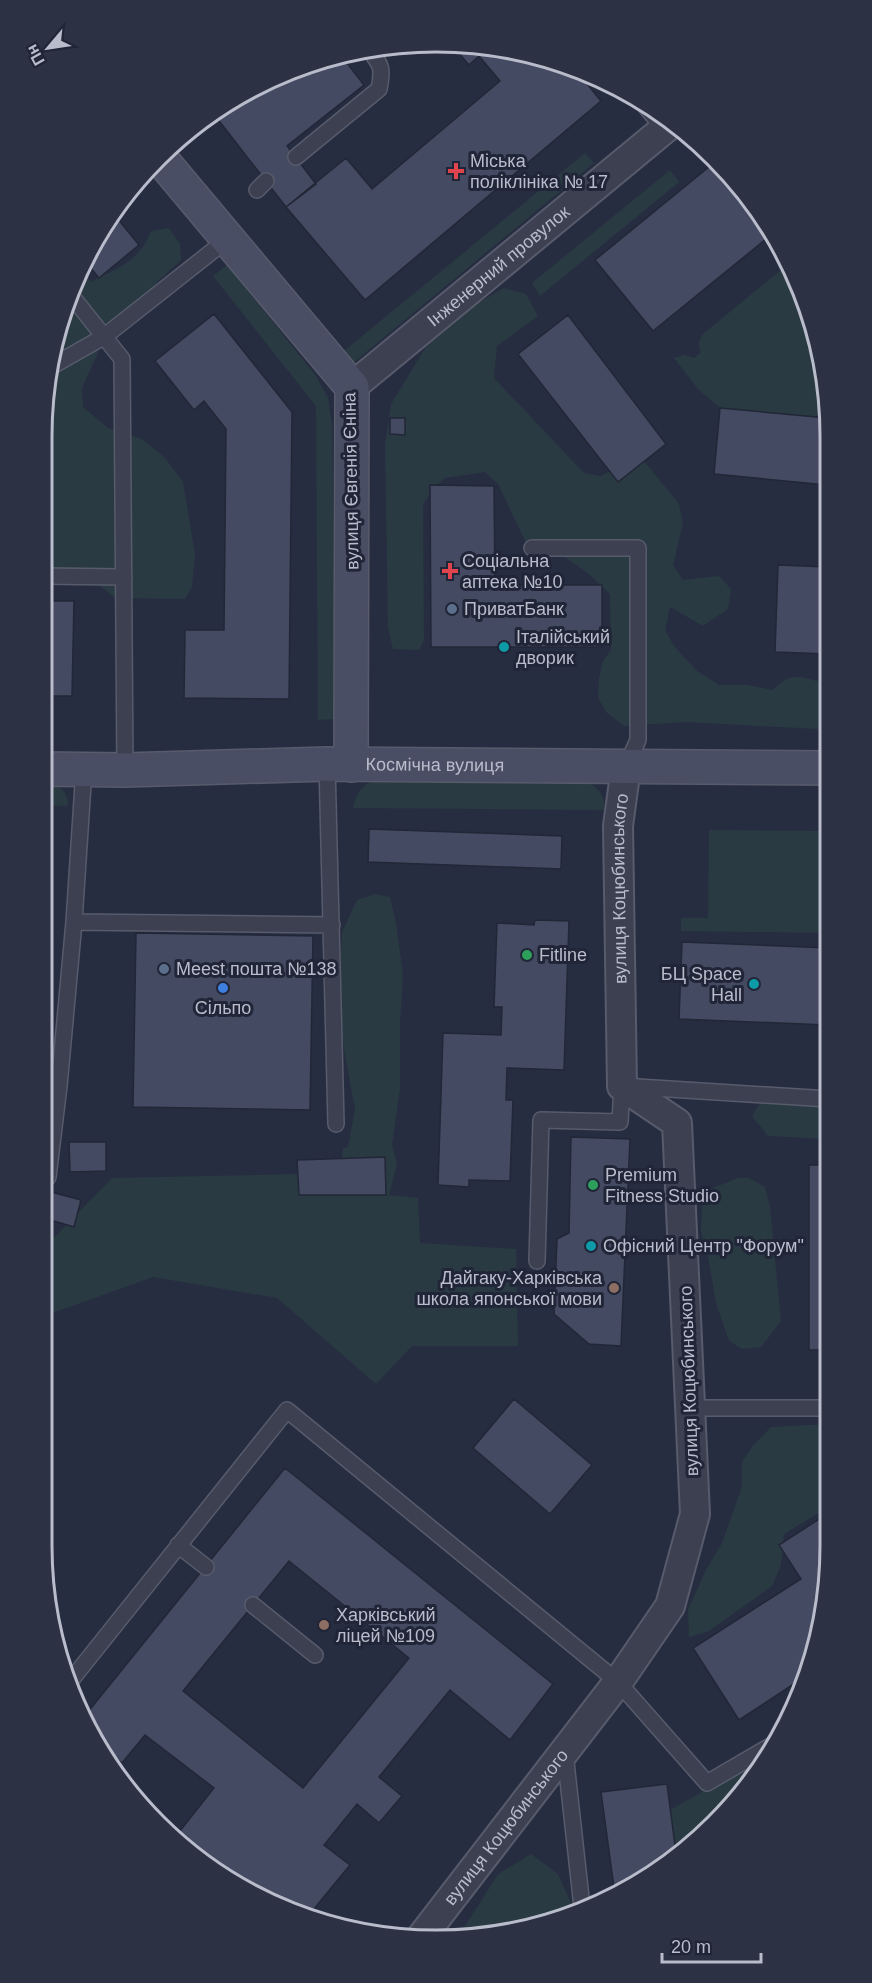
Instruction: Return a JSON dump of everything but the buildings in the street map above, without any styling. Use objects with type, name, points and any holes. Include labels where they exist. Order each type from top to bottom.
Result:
[{"type":"street","name":"Інженерний провулок","points":[[352,387],[665,129]]},
{"type":"street","name":"вулиця Євгенія Єніна","points":[[166,165],[352,387],[339,764]]},
{"type":"street","name":"Космічна вулиця","points":[[52,769],[125,770],[339,764],[820,768]]},
{"type":"street","name":"вулиця Коцюбинського","points":[[428,1930],[565,1753],[618,1682],[670,1606],[695,1514],[677,1124],[622,1086],[618,826],[626,767]]},
{"type":"lane","points":[[296,158],[379,89],[382,73],[380,63],[375,58]]},
{"type":"lane","points":[[60,362],[105,336],[228,238]]},
{"type":"lane","points":[[77,302],[122,359],[125,770]]},
{"type":"lane","points":[[532,548],[638,548],[638,740],[626,767]]},
{"type":"lane","points":[[52,576],[124,577]]},
{"type":"lane","points":[[336,1124],[332,925],[339,764]]},
{"type":"lane","points":[[52,1143],[74,922],[84,769]]},
{"type":"lane","points":[[74,922],[332,925]]},
{"type":"lane","points":[[52,1074],[60,1074]]},
{"type":"lane","points":[[537,1261],[542,1120],[620,1122],[622,1086],[820,1098]]},
{"type":"lane","points":[[691,1408],[820,1408]]},
{"type":"lane","points":[[75,1675],[287,1410],[618,1682],[707,1783],[760,1752]]},
{"type":"lane","points":[[178,1545],[206,1567]]},
{"type":"lane","points":[[253,1605],[315,1655]]},
{"type":"lane","points":[[565,1753],[581,1902]]},
{"type":"shaded area","points":[[585,153],[594,163],[347,368],[287,298],[295,292],[344,351]]},
{"type":"shaded area","points":[[670,170],[679,182],[540,296],[532,283]]},
{"type":"shaded area","points":[[169,228],[180,244],[181,260],[155,284],[138,316],[100,348],[82,388],[83,407],[108,428],[142,439],[165,458],[183,482],[195,554],[192,587],[185,599],[115,598],[99,585],[52,583],[53,411],[66,337],[87,278],[91,282],[133,258],[146,242],[151,231]]},
{"type":"shaded area","points":[[227,265],[316,376],[328,398],[332,425],[336,719],[318,720],[316,406],[213,276]]},
{"type":"shaded area","points":[[781,269],[806,337],[812,361],[819,417],[720,408],[698,389],[674,358],[685,355],[694,358],[701,352],[699,343],[703,334]]},
{"type":"shaded area","points":[[504,288],[526,294],[538,316],[497,346],[494,378],[584,473],[601,476],[640,456],[679,504],[683,523],[673,565],[683,580],[719,576],[731,589],[728,609],[703,626],[670,607],[665,630],[674,646],[697,671],[719,685],[747,685],[773,690],[784,681],[794,677],[817,681],[820,679],[820,728],[686,722],[624,726],[606,712],[598,697],[603,661],[611,650],[610,594],[589,574],[558,552],[527,545],[498,484],[485,472],[445,478],[431,491],[423,505],[424,640],[419,650],[393,649],[388,628],[385,445],[391,404],[426,347],[476,304]]},
{"type":"shaded area","points":[[371,782],[591,784],[602,795],[604,810],[353,808],[359,792]]},
{"type":"shaded area","points":[[52,784],[64,791],[68,806],[52,805]]},
{"type":"shaded area","points":[[709,830],[820,831],[820,933],[681,931],[681,918],[708,918]]},
{"type":"shaded area","points":[[375,894],[390,897],[403,975],[400,1089],[392,1145],[397,1164],[389,1195],[418,1198],[420,1243],[516,1249],[518,1346],[412,1346],[376,1384],[277,1298],[153,1277],[52,1313],[52,1240],[112,1178],[298,1174],[300,1195],[337,1195],[343,1148],[348,1147],[355,1110],[340,1026],[342,932],[357,900]]},
{"type":"shaded area","points":[[760,1103],[820,1104],[820,1139],[768,1136],[752,1116]]},
{"type":"shaded area","points":[[738,1178],[749,1178],[765,1187],[770,1207],[781,1321],[761,1347],[742,1349],[729,1341],[716,1303],[701,1231],[702,1207],[710,1189]]},
{"type":"shaded area","points":[[820,1425],[820,1512],[784,1534],[781,1565],[772,1586],[709,1631],[689,1637],[688,1609],[706,1570],[722,1543],[742,1487],[742,1462],[752,1447],[771,1427]]},
{"type":"shaded area","points":[[752,1764],[724,1800],[675,1846],[670,1810]]},
{"type":"shaded area","points":[[531,1854],[558,1874],[572,1905],[511,1923],[463,1930],[498,1874]]},
{"type":"place","name":"Міська поліклініка № 17","points":[[456,171]]},
{"type":"place","name":"Соціальна аптека №10","points":[[450,571]]},
{"type":"place","name":"ПриватБанк","points":[[452,609]]},
{"type":"place","name":"Італійський дворик","points":[[504,647]]},
{"type":"place","name":"Fitline","points":[[527,955]]},
{"type":"place","name":"Meest пошта №138","points":[[164,969]]},
{"type":"place","name":"БЦ Space Hall","points":[[754,984]]},
{"type":"place","name":"Сільпо","points":[[223,988]]},
{"type":"place","name":"Premium Fitness Studio","points":[[593,1185]]},
{"type":"place","name":"Офісний Центр \"Форум\"","points":[[591,1246]]},
{"type":"place","name":"Дайгаку-Харківська школа японської мови","points":[[614,1288]]},
{"type":"place","name":"Харківський ліцей №109","points":[[324,1625]]}]
